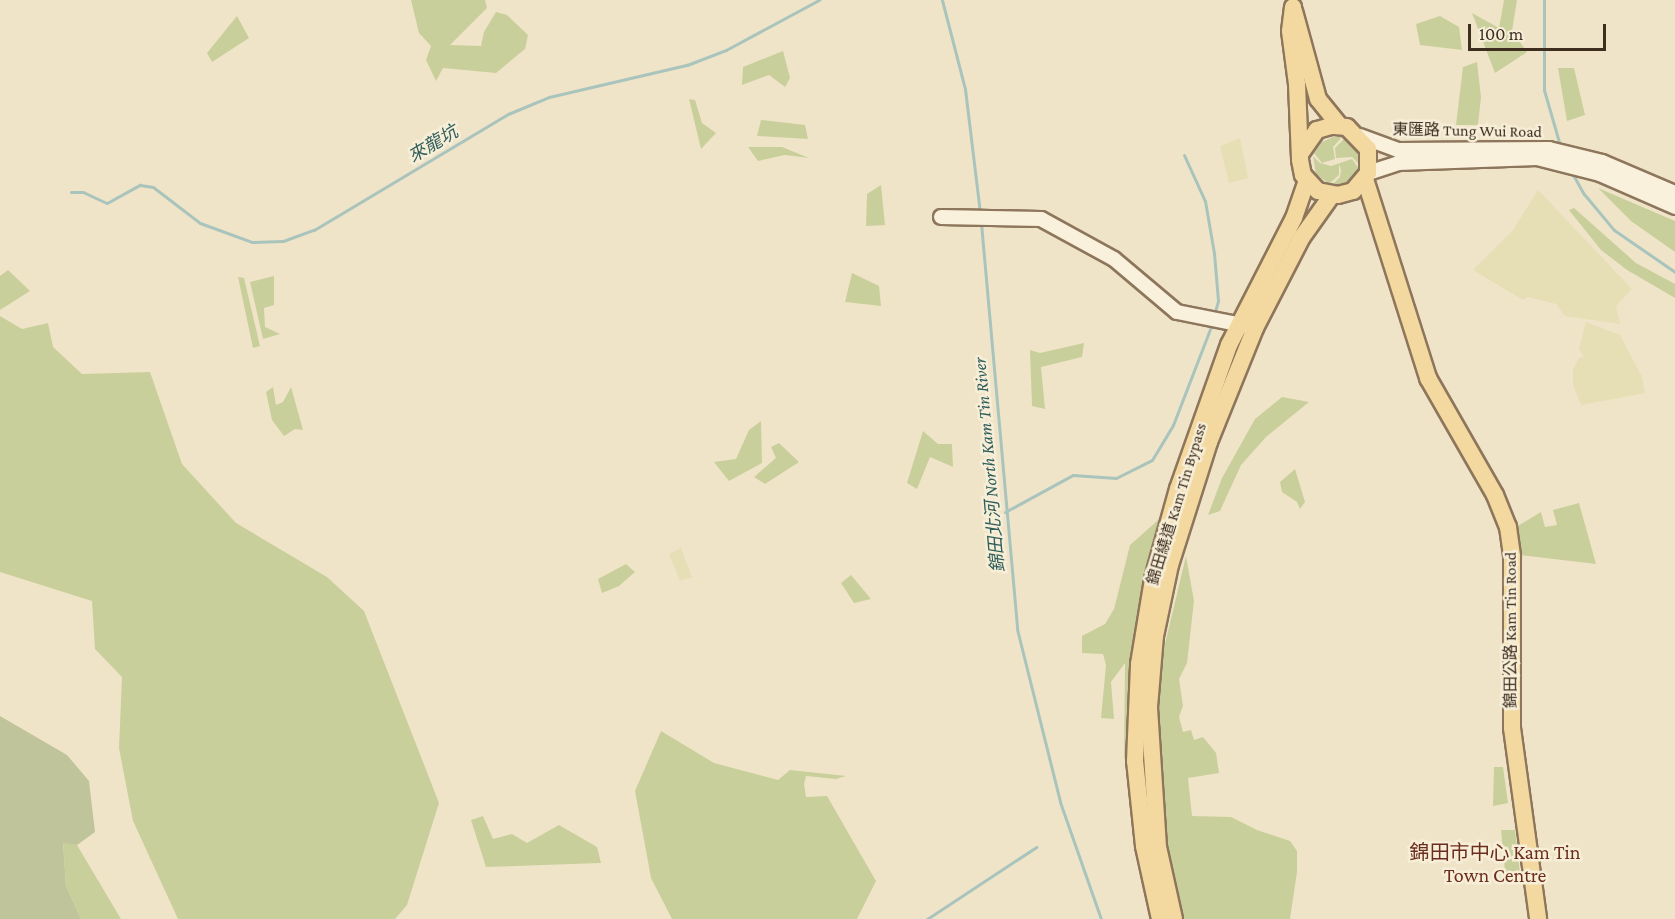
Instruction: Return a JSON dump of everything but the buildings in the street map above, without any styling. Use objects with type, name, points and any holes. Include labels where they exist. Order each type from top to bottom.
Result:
[{"type":"main road","points":[[1292,4],[1318,99],[1339,125],[1360,136]]},
{"type":"main road","points":[[1292,4],[1290,31],[1301,168],[1307,181]]},
{"type":"main road","points":[[1301,153],[1317,130],[1339,125]]},
{"type":"main road","name":"錦田公路 Kam Tin Road","points":[[1360,136],[1370,157],[1366,176],[1376,224],[1428,378],[1495,495],[1508,527],[1512,557],[1512,728],[1538,919]]},
{"type":"main road","points":[[1338,195],[1366,176]]},
{"type":"main road","name":"錦田公路 Kam Tin Road","points":[[1307,181],[1318,191],[1358,200],[1376,224]]},
{"type":"main road","name":"錦田繞道 Kam Tin Bypass","points":[[1160,919],[1144,846],[1136,761],[1142,637],[1161,545],[1229,323],[1294,218],[1307,181]]},
{"type":"main road","name":"錦田繞道 Kam Tin Bypass","points":[[1174,919],[1158,847],[1150,779],[1149,707],[1155,636],[1170,565],[1188,504],[1255,328],[1302,237],[1338,195]]},
{"type":"street","name":"東匯路 Tung Wui Road","points":[[1360,136],[1398,150],[1531,152],[1601,168],[1675,193]]},
{"type":"street","name":"東匯路 Tung Wui Road","points":[[1366,176],[1398,163],[1531,152]]},
{"type":"street","name":"東匯路 Tung Wui Road","points":[[1601,168],[1675,207]]},
{"type":"street","points":[[941,217],[956,219],[1000,216],[1041,219],[1071,233],[1114,259],[1177,312],[1255,328]]},
{"type":"shaded area","points":[[1240,138],[1248,178],[1229,183],[1220,146]]},
{"type":"shaded area","points":[[1538,190],[1632,289],[1616,306],[1620,324],[1565,316],[1556,304],[1528,297],[1523,300],[1473,270],[1513,230]]},
{"type":"shaded area","points":[[1586,322],[1620,335],[1642,377],[1645,393],[1581,405],[1573,385],[1573,369],[1580,357],[1584,357],[1579,349]]},
{"type":"shaded area","points":[[681,548],[692,577],[680,581],[669,554]]},
{"type":"green space","points":[[411,0],[485,0],[487,8],[450,45],[481,46],[484,32],[496,12],[507,15],[528,35],[525,49],[496,73],[443,68],[436,81],[426,60],[431,46],[419,33]]},
{"type":"green space","points":[[1504,0],[1517,0],[1512,31],[1527,52],[1495,73],[1472,13],[1499,28]]},
{"type":"green space","points":[[237,16],[249,38],[212,62],[207,53]]},
{"type":"green space","points":[[1440,16],[1459,27],[1462,50],[1420,45],[1416,24]]},
{"type":"green space","points":[[783,51],[790,78],[785,87],[769,75],[742,85],[743,67]]},
{"type":"green space","points":[[1477,62],[1481,97],[1478,125],[1456,125],[1463,67]]},
{"type":"green space","points":[[1558,68],[1574,68],[1585,115],[1567,121]]},
{"type":"green space","points":[[689,99],[695,100],[702,123],[716,133],[701,149]]},
{"type":"green space","points":[[761,120],[805,125],[808,139],[757,136]]},
{"type":"green space","points":[[1333,137],[1342,137],[1333,147],[1335,159],[1322,163],[1314,153],[1322,142]]},
{"type":"green space","points":[[1345,138],[1360,151],[1361,166],[1352,157],[1336,158],[1335,148]]},
{"type":"green space","points":[[748,147],[782,147],[809,158],[785,155],[758,161]]},
{"type":"green space","points":[[1313,156],[1320,163],[1331,166],[1352,159],[1360,170],[1349,183],[1332,185],[1340,177],[1339,164],[1339,175],[1329,184],[1316,174]]},
{"type":"green space","points":[[881,185],[885,225],[866,226],[867,194]]},
{"type":"green space","points":[[1598,188],[1675,221],[1675,252],[1631,221]]},
{"type":"green space","points":[[1574,208],[1636,263],[1675,284],[1675,298],[1627,270],[1601,250],[1569,210]]},
{"type":"green space","points":[[8,270],[30,291],[0,310],[0,276]]},
{"type":"green space","points":[[852,273],[879,286],[881,306],[845,302]]},
{"type":"green space","points":[[274,276],[274,305],[264,308],[265,327],[280,334],[263,339],[250,282]]},
{"type":"green space","points":[[238,277],[244,278],[260,346],[253,348]]},
{"type":"green space","points":[[0,316],[22,329],[48,323],[53,347],[82,374],[150,372],[182,464],[236,523],[327,577],[364,611],[439,803],[407,905],[395,919],[178,919],[133,821],[119,748],[122,677],[95,649],[92,601],[0,572]]},
{"type":"green space","points":[[1084,343],[1082,357],[1041,367],[1045,409],[1032,406],[1030,350],[1040,353]]},
{"type":"green space","points":[[273,387],[276,405],[283,402],[291,387],[303,430],[295,429],[284,436],[272,420],[266,392]]},
{"type":"green space","points":[[1282,397],[1309,402],[1266,437],[1241,465],[1220,511],[1208,515],[1222,478],[1255,419]]},
{"type":"green space","points":[[761,421],[762,463],[729,481],[714,462],[736,459],[749,430]]},
{"type":"green space","points":[[923,431],[938,444],[952,444],[953,467],[930,457],[917,489],[907,483]]},
{"type":"green space","points":[[779,443],[799,462],[765,484],[754,477],[776,458],[771,447]]},
{"type":"green space","points":[[1295,469],[1305,502],[1300,509],[1297,502],[1282,492],[1280,482]]},
{"type":"green space","points":[[1579,503],[1596,564],[1520,555],[1516,527],[1541,512],[1545,527],[1557,525],[1553,510]]},
{"type":"green space","points":[[1165,514],[1132,657],[1128,762],[1124,758],[1125,663],[1111,682],[1114,719],[1101,718],[1106,665],[1103,654],[1082,653],[1082,636],[1105,624],[1114,609],[1130,545]]},
{"type":"green space","points":[[1186,556],[1194,601],[1187,663],[1179,679],[1183,706],[1179,717],[1183,732],[1191,730],[1194,740],[1203,737],[1216,753],[1219,773],[1188,778],[1192,816],[1231,817],[1257,830],[1290,841],[1297,851],[1297,872],[1290,919],[1183,919],[1166,845],[1158,717],[1164,648]]},
{"type":"green space","points":[[626,564],[635,572],[619,586],[602,593],[598,579]]},
{"type":"green space","points":[[851,575],[871,599],[854,603],[841,583]]},
{"type":"green space","points":[[0,716],[67,755],[89,781],[95,832],[77,845],[63,843],[66,886],[81,919],[0,919]]},
{"type":"green space","points":[[661,731],[714,763],[778,780],[790,770],[846,776],[836,779],[806,776],[804,784],[806,797],[827,796],[876,881],[857,919],[672,919],[651,878],[635,791]]},
{"type":"green space","points":[[1494,767],[1503,767],[1508,803],[1493,806]]},
{"type":"green space","points":[[483,816],[493,839],[512,834],[527,843],[559,825],[597,847],[601,863],[486,867],[471,820]]},
{"type":"green space","points":[[1501,830],[1515,830],[1521,882],[1506,882]]},
{"type":"green space","points":[[63,842],[77,845],[121,919],[81,919],[66,886]]},
{"type":"waterway","name":"來龍坑","points":[[71,192],[83,192],[107,203],[140,185],[153,187],[200,223],[252,242],[283,241],[314,230],[508,114],[549,97],[687,65],[726,50],[819,0]]},
{"type":"waterway","name":"錦田北河 North Kam Tin River","points":[[942,0],[965,89],[980,213]]},
{"type":"waterway","points":[[1544,0],[1544,90],[1561,149]]},
{"type":"waterway","points":[[1184,155],[1205,201],[1214,253],[1218,301],[1214,315]]},
{"type":"waterway","points":[[1571,171],[1584,194],[1614,230],[1675,272]]},
{"type":"waterway","name":"錦田北河 North Kam Tin River","points":[[981,223],[1017,629],[1060,802],[1101,919]]},
{"type":"waterway","points":[[1005,512],[1073,475],[1116,478],[1152,460],[1173,425],[1212,324]]},
{"type":"waterway","points":[[927,919],[1036,847]]},
{"type":"district","name":"錦田市中心 Kam Tin Town Centre","points":[[1495,864]]}]
